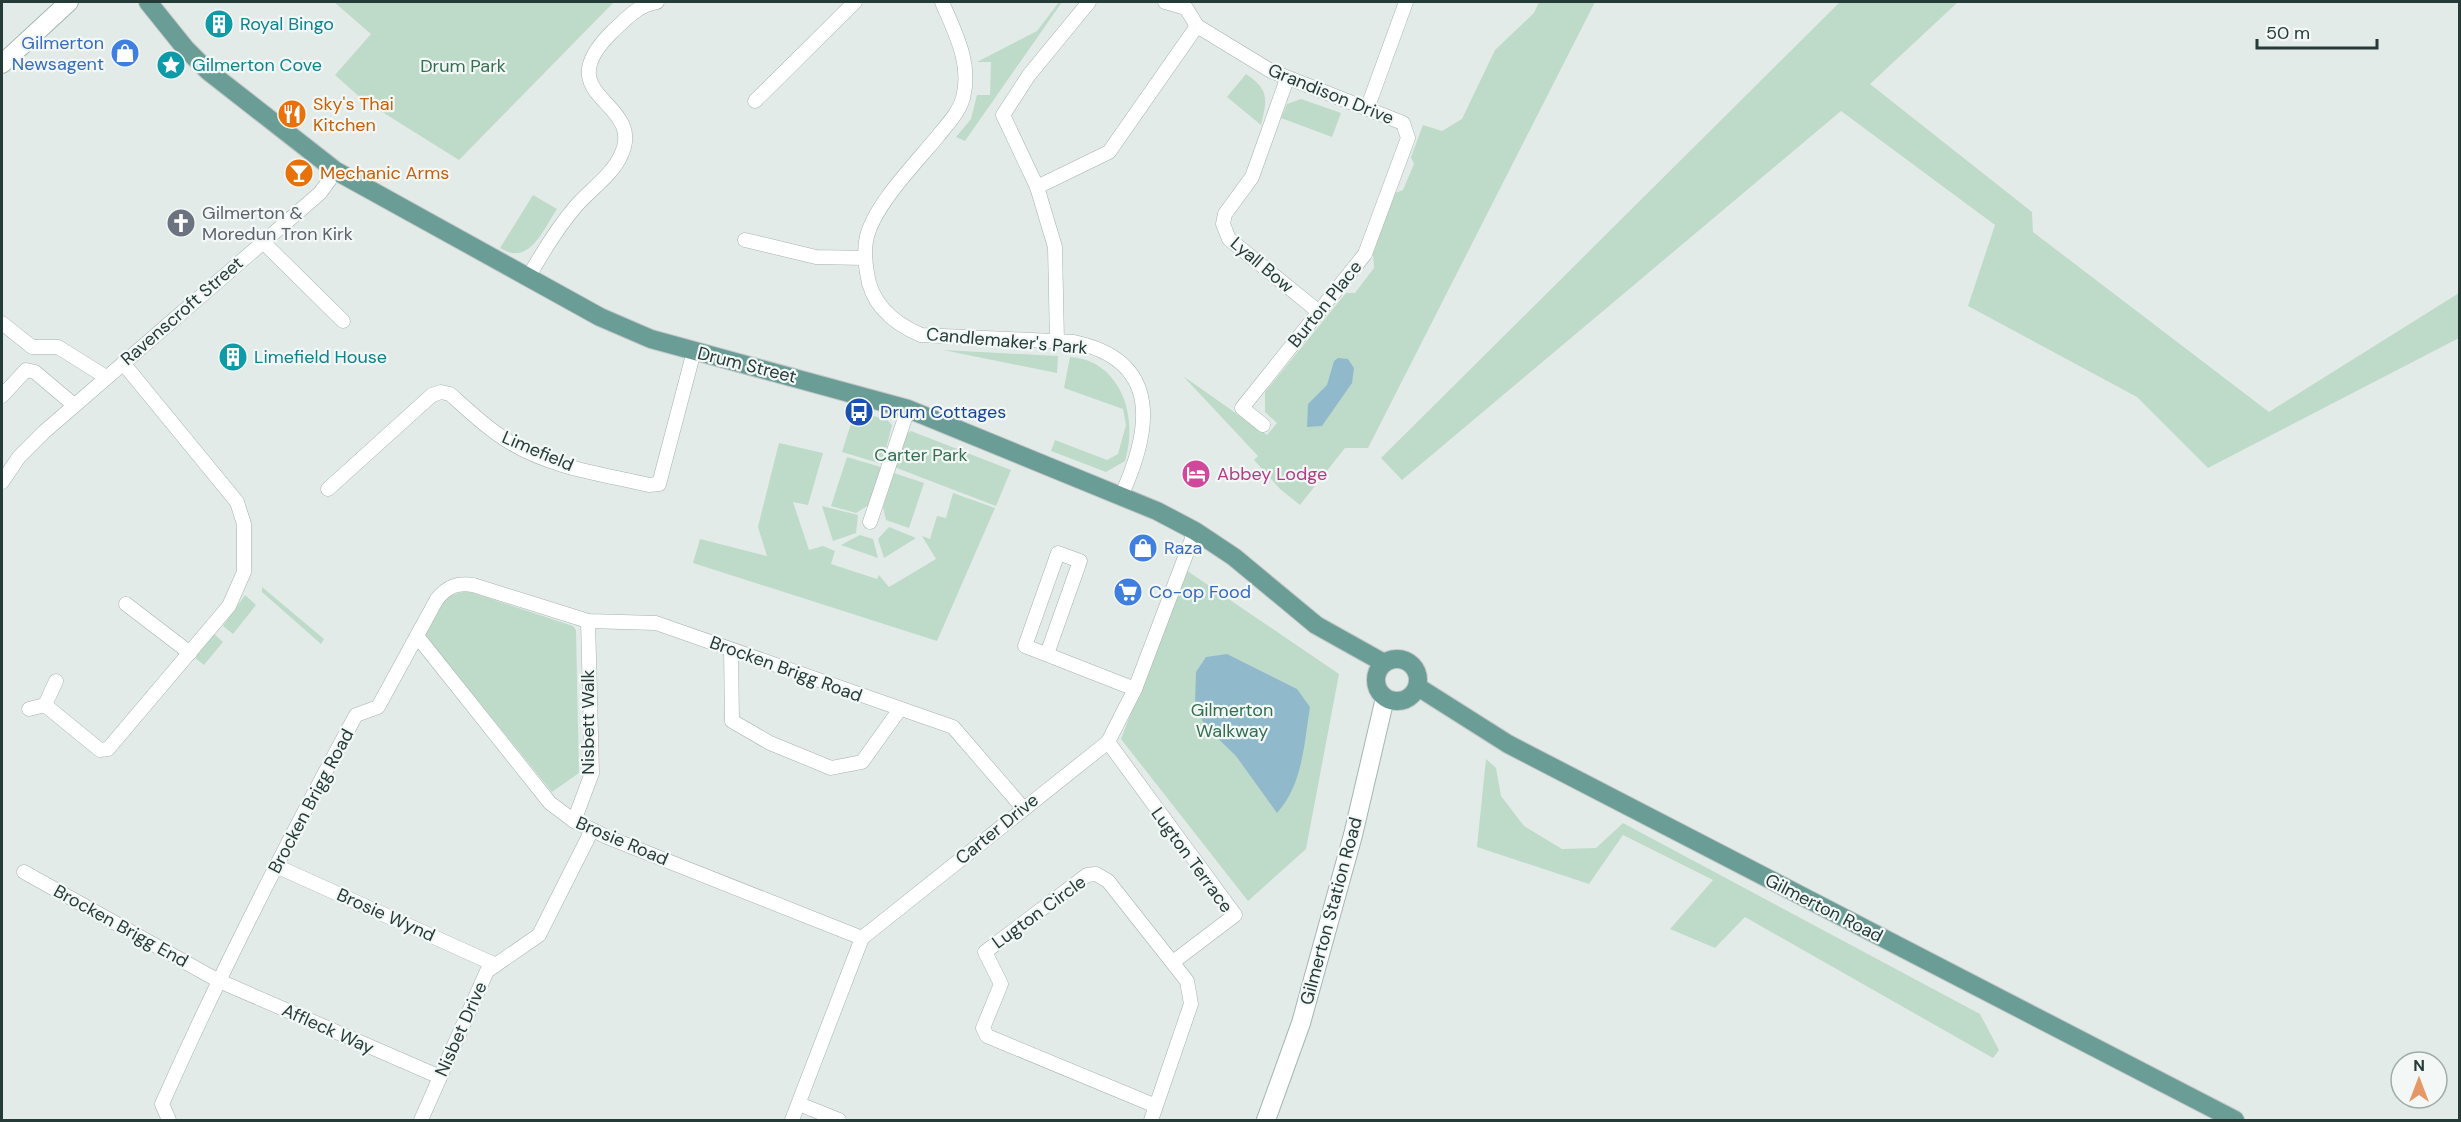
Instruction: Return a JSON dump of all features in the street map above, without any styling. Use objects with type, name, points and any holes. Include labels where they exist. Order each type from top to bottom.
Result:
[{"type":"main road","name":"Drum Street","points":[[148,2],[185,48],[208,71],[336,171],[528,278],[625,329],[694,351],[908,409],[1121,496],[1195,531],[1234,557],[1316,625],[1384,663]]},
{"type":"main road","points":[[1396,659],[1410,663],[1418,674],[1418,687],[1404,700],[1384,698],[1378,689],[1376,680],[1384,663],[1396,659]]},
{"type":"main road","name":"Gilmerton Road","points":[[1418,687],[1508,744],[2235,1120]]},
{"type":"street","points":[[2,64],[69,2]]},
{"type":"street","points":[[528,278],[563,221],[621,157],[626,142],[622,120],[594,91],[590,81],[590,60],[596,48],[636,9],[657,2]]},
{"type":"street","points":[[755,101],[855,2]]},
{"type":"street","name":"Candlemaker's Park","points":[[942,2],[965,61],[962,100],[952,119],[876,215],[867,237],[865,258],[868,285],[876,301],[903,327],[921,335],[1057,341],[1093,346],[1124,366],[1142,398],[1144,420],[1142,442],[1121,496]]},
{"type":"street","points":[[1057,341],[1055,247],[1036,187],[1003,115],[1029,75],[1089,2]]},
{"type":"street","name":"Grandison Drive","points":[[1165,2],[1188,5],[1197,26],[1287,79],[1403,123],[1406,130]]},
{"type":"street","points":[[1367,109],[1406,2]]},
{"type":"street","points":[[1036,187],[1109,152],[1197,26]]},
{"type":"street","name":"Lyall Bow","points":[[1287,79],[1252,177],[1225,214],[1223,224],[1229,239],[1319,312]]},
{"type":"street","name":"Burton Place","points":[[1263,425],[1242,408],[1365,254],[1408,138],[1406,130]]},
{"type":"street","name":"Ravenscroft Street","points":[[2,482],[20,457],[74,405],[320,193],[336,171]]},
{"type":"street","points":[[745,240],[816,257],[865,258]]},
{"type":"street","points":[[263,242],[342,321]]},
{"type":"street","name":"Ravenscroft Street","points":[[2,323],[32,347],[58,347],[106,377]]},
{"type":"street","name":"Limefield","points":[[328,489],[432,395],[441,392],[450,394],[492,430],[522,448],[559,464],[649,485],[659,484],[694,351]]},
{"type":"street","points":[[45,705],[100,750],[108,749],[229,606],[244,572],[244,524],[237,502],[123,363]]},
{"type":"street","points":[[2,396],[26,370],[35,372],[74,405]]},
{"type":"street","points":[[870,522],[908,409]]},
{"type":"street","name":"Carter Drive","points":[[862,938],[1108,742],[1135,689],[1195,531]]},
{"type":"street","points":[[1047,654],[1080,561],[1058,553],[1024,646],[1135,689]]},
{"type":"street","name":"Brocken Brigg Road","points":[[169,1120],[162,1104],[217,980],[356,715],[378,707],[444,590],[463,583],[588,621],[656,623],[953,727],[1023,808]]},
{"type":"street","points":[[126,604],[190,653]]},
{"type":"street","name":"Nisbett Walk","points":[[574,821],[592,773],[588,621]]},
{"type":"street","name":"Brosie Road","points":[[417,636],[550,803],[574,821],[862,938]]},
{"type":"street","points":[[731,650],[732,721],[770,743],[831,768],[862,762],[900,709]]},
{"type":"street","points":[[45,705],[56,681]]},
{"type":"street","name":"Gilmerton Station Road","points":[[1266,1120],[1304,1012],[1353,835],[1384,698]]},
{"type":"street","points":[[29,709],[45,705]]},
{"type":"street","name":"Lugton Terrace","points":[[1108,742],[1235,915],[1173,962]]},
{"type":"street","name":"Nisbet Drive","points":[[421,1120],[487,971],[539,935],[592,830]]},
{"type":"street","name":"Brosie Wynd","points":[[276,866],[496,965]]},
{"type":"street","name":"Brocken Brigg End","points":[[24,872],[217,980]]},
{"type":"street","name":"Lugton Circle","points":[[1151,1120],[1156,1106],[1191,1004],[1187,981],[1108,881],[1096,874],[1087,875],[985,952],[1001,984],[983,1028],[987,1036],[1156,1106]]},
{"type":"street","points":[[792,1120],[862,938]]},
{"type":"street","name":"Affleck Way","points":[[217,980],[440,1077]]},
{"type":"street","points":[[799,1104],[839,1120]]},
{"type":"green space","name":"Drum Park","points":[[334,2],[614,2],[459,160],[363,100],[335,75],[371,34]]},
{"type":"green space","points":[[1059,2],[1062,2],[965,141],[956,137],[971,119],[977,95],[990,95],[991,62],[977,62],[1037,31]]},
{"type":"green space","points":[[1539,2],[1595,2],[1368,448],[1345,448],[1300,505],[1280,489],[1254,460],[1258,456],[1183,376],[1267,435],[1277,423],[1265,412],[1265,392],[1346,293],[1355,293],[1374,268],[1373,254],[1395,193],[1403,190],[1414,164],[1411,157],[1423,125],[1442,131],[1462,119],[1495,50],[1534,13]]},
{"type":"green space","points":[[1840,2],[1958,2],[1870,84],[2032,212],[2033,232],[2269,412],[2459,293],[2459,338],[2208,468],[2137,397],[1968,306],[1995,225],[1841,111],[1402,480],[1381,458]]},
{"type":"green space","points":[[1246,74],[1259,85],[1265,96],[1261,125],[1227,97]]},
{"type":"green space","points":[[1301,99],[1341,113],[1332,137],[1281,118],[1287,104]]},
{"type":"green space","points":[[533,195],[557,209],[546,227],[527,250],[510,253],[500,248]]},
{"type":"green space","points":[[943,350],[1058,356],[1057,373]]},
{"type":"green space","points":[[1070,357],[1088,361],[1102,368],[1114,380],[1122,394],[1127,410],[1129,444],[1125,461],[1106,472],[1051,451],[1055,440],[1107,460],[1118,454],[1126,425],[1123,409],[1064,388]]},
{"type":"green space","points":[[864,413],[887,420],[892,425],[882,464],[842,452],[854,414],[863,416]]},
{"type":"green space","name":"Carter Park","points":[[911,431],[1011,470],[996,506],[894,467],[905,435]]},
{"type":"green space","points":[[779,443],[823,453],[808,505],[793,502],[809,550],[823,546],[835,551],[831,564],[877,579],[879,575],[889,587],[936,559],[922,536],[930,539],[937,516],[946,518],[953,493],[995,508],[937,641],[693,563],[700,539],[767,556],[758,527]]},
{"type":"green space","points":[[847,457],[884,468],[872,503],[856,513],[831,506]]},
{"type":"green space","points":[[894,473],[924,483],[909,528],[886,520],[883,507]]},
{"type":"green space","points":[[822,506],[858,515],[856,533],[833,541]]},
{"type":"green space","points":[[889,527],[916,538],[884,558],[878,539]]},
{"type":"green space","points":[[860,535],[873,539],[878,558],[841,545]]},
{"type":"green space","name":"Gilmerton Walkway","points":[[1186,570],[1339,674],[1306,849],[1248,901],[1121,739]]},
{"type":"green space","points":[[262,587],[324,639],[321,644],[262,592]]},
{"type":"green space","points":[[467,591],[573,626],[576,630],[579,773],[552,792],[424,634],[443,600]]},
{"type":"green space","points":[[245,595],[256,605],[233,634],[223,626]]},
{"type":"green space","points":[[213,633],[223,642],[204,665],[194,657]]},
{"type":"green space","points":[[1486,759],[1496,768],[1501,796],[1524,826],[1562,849],[1596,848],[1623,823],[1980,1014],[1999,1050],[1993,1058],[1745,917],[1715,948],[1670,929],[1713,880],[1623,835],[1589,884],[1477,847]]},
{"type":"water","points":[[1338,358],[1348,359],[1354,368],[1352,383],[1322,426],[1307,427],[1308,404],[1327,385],[1334,361]]},
{"type":"water","points":[[1227,654],[1297,689],[1310,707],[1304,749],[1297,776],[1286,802],[1277,813],[1236,756],[1205,726],[1195,705],[1196,672],[1206,657]]},
{"type":"place","name":"Royal Bingo","points":[[219,24]]},
{"type":"place","name":"Gilmerton Newsagent","points":[[125,53]]},
{"type":"place","name":"Gilmerton Cove","points":[[171,65]]},
{"type":"place","name":"Sky's Thai Kitchen","points":[[292,114]]},
{"type":"place","name":"Mechanic Arms","points":[[299,173]]},
{"type":"place","name":"Gilmerton & Moredun Tron Kirk","points":[[181,223]]},
{"type":"place","name":"Limefield House","points":[[233,357]]},
{"type":"place","name":"Drum Cottages","points":[[859,412]]},
{"type":"place","name":"Abbey Lodge","points":[[1196,474]]},
{"type":"place","name":"Raza","points":[[1143,548]]},
{"type":"place","name":"Co-op Food","points":[[1128,592]]}]
